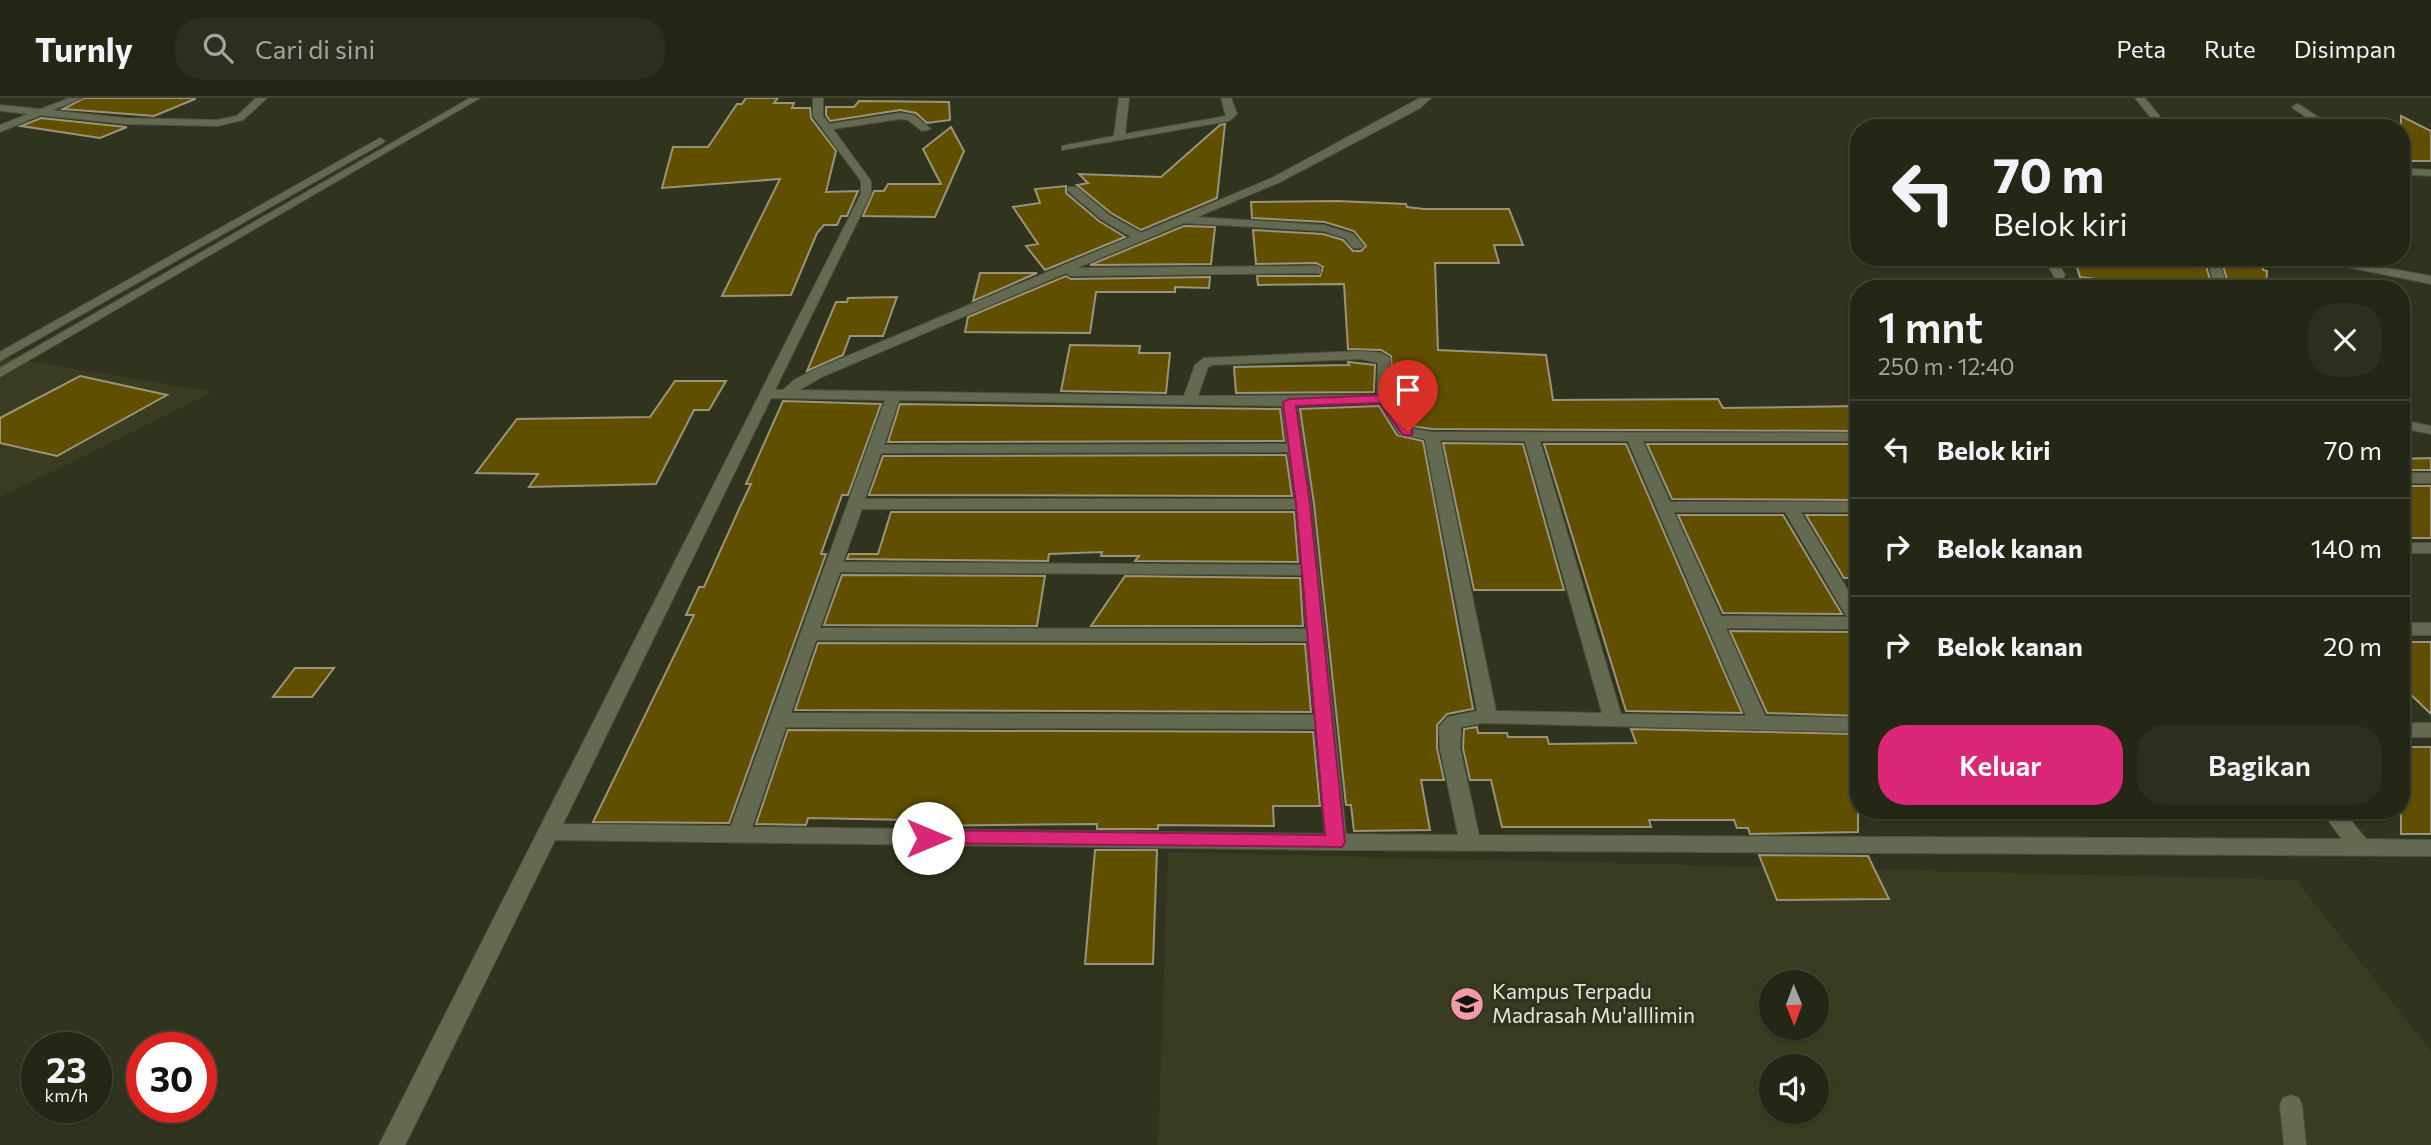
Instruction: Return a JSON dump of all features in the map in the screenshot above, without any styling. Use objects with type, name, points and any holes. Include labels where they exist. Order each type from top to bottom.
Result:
[{"type":"street","points":[[0,129],[77,98]]},
{"type":"street","points":[[0,108],[127,121],[225,123],[240,118],[262,98]]},
{"type":"street","points":[[392,1145],[866,194],[866,181],[818,116],[818,98]]},
{"type":"street","points":[[1119,139],[1124,98]]},
{"type":"street","points":[[1066,148],[1229,118],[1232,114],[1226,98]]},
{"type":"street","points":[[787,394],[819,373],[1276,180],[1417,106],[1426,98]]},
{"type":"street","points":[[2126,98],[2141,99],[2157,119]]},
{"type":"street","points":[[2297,107],[2315,119]]},
{"type":"street","points":[[826,127],[900,116],[911,117],[926,129]]},
{"type":"street","points":[[2410,172],[2431,173]]},
{"type":"street","points":[[1072,189],[1105,217],[1141,238]]},
{"type":"street","points":[[1183,220],[1324,228],[1349,236],[1357,246]]},
{"type":"street","points":[[2054,266],[2060,275]]},
{"type":"street","points":[[2354,266],[2431,280]]},
{"type":"street","points":[[1060,272],[1316,270]]},
{"type":"street","points":[[1189,401],[1202,365],[1209,361],[1361,355],[1385,361],[1384,399],[1404,431],[1432,436],[1850,437]]},
{"type":"street","points":[[766,394],[1289,402],[1384,399]]},
{"type":"street","points":[[738,835],[893,397]]},
{"type":"street","points":[[1289,402],[1303,504],[1336,842]]},
{"type":"street","points":[[2410,426],[2431,430]]},
{"type":"street","points":[[1531,435],[1614,721]]},
{"type":"street","points":[[1432,436],[1487,715]]},
{"type":"street","points":[[1634,437],[1759,724]]},
{"type":"street","points":[[874,449],[1296,448]]},
{"type":"street","points":[[2410,478],[2431,478]]},
{"type":"street","points":[[854,505],[1303,504]]},
{"type":"street","points":[[1663,507],[1850,507]]},
{"type":"street","points":[[1790,507],[1850,608]]},
{"type":"street","points":[[2410,548],[2431,548]]},
{"type":"street","points":[[832,567],[1310,570]]},
{"type":"street","points":[[1713,622],[1850,622]]},
{"type":"street","points":[[2410,629],[2431,629]]},
{"type":"street","points":[[809,634],[1314,635]]},
{"type":"street","points":[[1471,843],[1450,748],[1450,727],[1455,722],[1487,715],[1496,720],[1850,725]]},
{"type":"street","points":[[779,720],[1324,722]]},
{"type":"street","points":[[2337,819],[2360,847]]},
{"type":"street","points":[[546,832],[1336,842],[2431,848]]},
{"type":"lane","points":[[0,357],[456,98]]},
{"type":"lane","points":[[0,373],[476,98]]},
{"type":"lane","points":[[2291,1105],[2295,1145]]},
{"type":"shaded area","points":[[0,356],[213,392],[0,497]]},
{"type":"shaded area","name":"Kampus Terpadu Madrasah Mu'alllimin","points":[[1168,852],[2296,880],[2431,1051],[2431,1145],[1158,1145]]},
{"type":"building","points":[[84,98],[195,99],[154,116],[63,109]]},
{"type":"building","points":[[746,98],[778,98],[774,103],[794,103],[792,108],[810,108],[811,118],[836,151],[826,192],[858,191],[847,216],[841,216],[837,225],[824,225],[817,233],[791,295],[722,296],[780,179],[662,188],[673,147],[708,147],[737,104],[742,104]]},
{"type":"building","points":[[859,101],[949,102],[950,120],[927,123],[916,113],[900,110],[830,121],[826,115],[826,107],[854,107]]},
{"type":"building","points":[[41,118],[127,127],[100,138],[21,126]]},
{"type":"building","points":[[2410,120],[2431,131],[2431,161],[2410,161]]},
{"type":"building","points":[[1225,124],[1217,198],[1141,230],[1111,213],[1077,185],[1088,183],[1079,174],[1161,177],[1220,125]]},
{"type":"building","points":[[951,127],[964,151],[935,217],[863,216],[874,191],[884,191],[888,184],[941,184],[923,149]]},
{"type":"building","points":[[1066,186],[1066,193],[1099,221],[1125,237],[1045,270],[1026,246],[1038,244],[1013,207],[1040,203],[1035,189]]},
{"type":"building","points":[[1337,201],[1406,204],[1407,207],[1424,209],[1509,209],[1523,245],[1494,245],[1499,263],[1435,263],[1438,350],[1546,355],[1553,400],[1718,399],[1723,408],[1850,406],[1850,431],[1432,429],[1411,426],[1394,398],[1391,356],[1381,350],[1348,349],[1344,284],[1258,285],[1257,276],[1320,276],[1323,267],[1316,263],[1256,264],[1253,230],[1323,234],[1343,240],[1353,251],[1361,251],[1366,246],[1354,231],[1325,222],[1252,218],[1251,202]]},
{"type":"building","points":[[1184,226],[1215,227],[1211,264],[1090,265]]},
{"type":"building","points":[[2077,266],[2206,266],[2210,280],[2105,280],[2080,277]]},
{"type":"building","points":[[2223,266],[2262,266],[2263,270],[2267,271],[2266,280],[2227,280]]},
{"type":"building","points":[[980,273],[1037,273],[973,301]]},
{"type":"building","points":[[1066,276],[1071,279],[1210,277],[1209,288],[1175,287],[1175,292],[1096,292],[1090,333],[965,332],[968,317]]},
{"type":"building","points":[[897,297],[883,336],[850,336],[843,355],[807,371],[836,302],[847,302],[848,298]]},
{"type":"building","points":[[1070,345],[1140,346],[1139,353],[1170,353],[1166,393],[1061,391]]},
{"type":"building","points":[[1348,362],[1375,365],[1374,392],[1236,393],[1234,367],[1349,365]]},
{"type":"building","points":[[80,376],[167,395],[57,456],[0,443],[0,418]]},
{"type":"building","points":[[675,381],[726,381],[709,410],[694,410],[656,484],[529,487],[538,474],[476,473],[517,419],[650,417]]},
{"type":"building","points":[[783,401],[881,404],[848,495],[842,495],[821,554],[826,554],[729,823],[593,822],[694,615],[686,615],[699,587],[704,587],[751,484],[746,484]]},
{"type":"building","points":[[900,404],[1280,409],[1284,441],[888,442]]},
{"type":"building","points":[[1379,406],[1397,435],[1423,441],[1473,709],[1447,714],[1437,725],[1437,748],[1444,780],[1421,780],[1430,830],[1354,831],[1351,805],[1346,805],[1314,504],[1300,409]]},
{"type":"building","points":[[1443,443],[1523,444],[1564,590],[1474,590]]},
{"type":"building","points":[[1544,444],[1626,444],[1742,713],[1626,711]]},
{"type":"building","points":[[1647,444],[1850,444],[1850,500],[1672,499]]},
{"type":"building","points":[[1286,455],[1292,496],[869,495],[883,456]]},
{"type":"building","points":[[2431,458],[2431,470],[2410,470],[2410,459]]},
{"type":"building","points":[[2410,486],[2431,486],[2431,538],[2410,538]]},
{"type":"building","points":[[891,512],[1294,512],[1298,562],[1135,561],[1139,556],[1101,556],[1102,552],[1049,554],[1048,561],[847,559],[849,554],[878,554]]},
{"type":"building","points":[[1678,515],[1783,515],[1842,614],[1723,613]]},
{"type":"building","points":[[1806,515],[1850,515],[1850,578],[1844,578]]},
{"type":"building","points":[[842,575],[1045,576],[1037,626],[824,625]]},
{"type":"building","points":[[1125,576],[1300,578],[1303,626],[1091,626]]},
{"type":"building","points":[[1730,631],[1850,632],[1850,716],[1767,713]]},
{"type":"building","points":[[2410,642],[2431,642],[2431,714],[2410,694]]},
{"type":"building","points":[[818,643],[1305,644],[1311,712],[795,710]]},
{"type":"building","points":[[295,668],[334,668],[312,697],[273,697]]},
{"type":"building","points":[[1477,727],[1478,733],[1507,733],[1508,737],[1547,737],[1549,744],[1636,743],[1631,729],[1850,734],[1850,819],[1858,819],[1858,832],[1750,834],[1748,828],[1737,828],[1734,820],[1649,820],[1651,827],[1502,827],[1491,780],[1470,780],[1463,748],[1464,729]]},
{"type":"building","points":[[788,730],[1313,732],[1320,806],[1273,806],[1274,826],[1158,825],[1158,829],[1097,829],[1097,824],[908,826],[910,820],[808,818],[806,825],[756,824]]},
{"type":"building","points":[[2410,747],[2431,747],[2431,834],[2401,834],[2401,819],[2410,819]]},
{"type":"building","points":[[1095,850],[1157,850],[1153,964],[1085,964]]},
{"type":"building","points":[[1759,855],[1868,856],[1889,899],[1777,900]]},
{"type":"place","name":"Kampus Terpadu Madrasah Mu'alllimin","points":[[1467,1004]]},
{"type":"route","points":[[928,838],[1336,842],[1303,504],[1289,402],[1384,399],[1388,409],[1404,431],[1408,432]]}]
